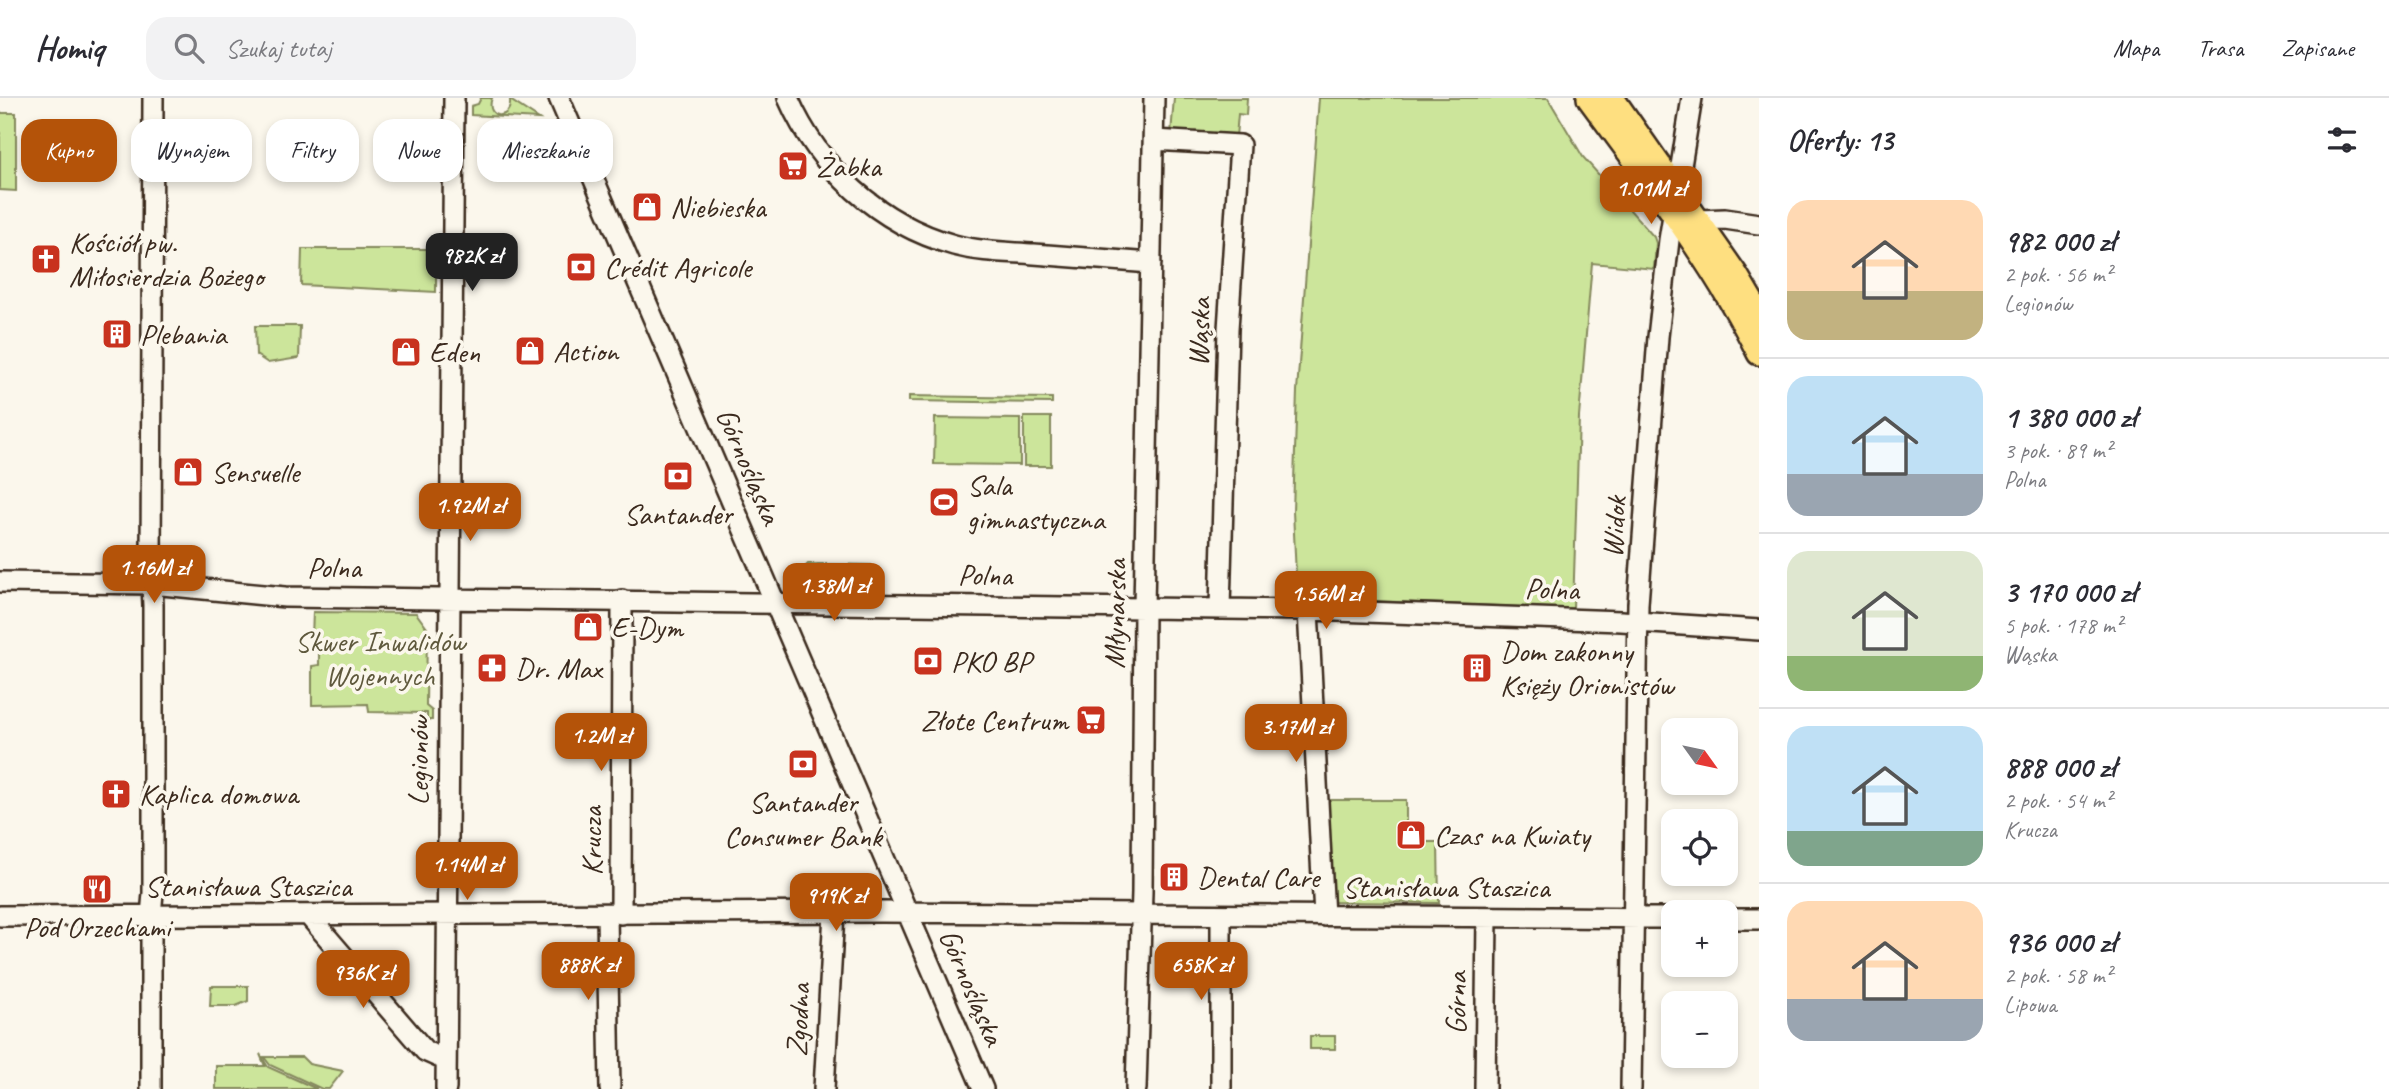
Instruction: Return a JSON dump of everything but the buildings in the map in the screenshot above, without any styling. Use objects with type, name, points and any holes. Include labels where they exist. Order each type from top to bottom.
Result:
[{"type":"main road","points":[[1589,98],[1700,253],[1735,308],[1759,353]]},
{"type":"main road","points":[[1612,98],[1736,275],[1759,314]]},
{"type":"street","points":[[150,1089],[153,893],[153,98]]},
{"type":"street","name":"Legionów","points":[[446,1089],[454,98]]},
{"type":"street","name":"Górnośląska","points":[[559,98],[983,1089]]},
{"type":"street","points":[[788,98],[810,140],[843,180],[874,206],[912,229],[955,245],[976,249],[1151,263]]},
{"type":"street","name":"Młynarska","points":[[1136,1089],[1142,915],[1144,607],[1154,98]]},
{"type":"street","name":"Widok","points":[[1631,1089],[1637,623],[1652,403],[1669,240],[1692,98]]},
{"type":"street","name":"Wąska","points":[[1153,141],[1240,145],[1228,329],[1220,608]]},
{"type":"street","points":[[1698,220],[1725,219],[1759,224]]},
{"type":"street","points":[[1667,266],[1681,254],[1700,253]]},
{"type":"street","name":"Polna","points":[[0,582],[152,584],[285,597],[775,601],[1308,610],[1759,630]]},
{"type":"street","name":"Krucza","points":[[610,1089],[622,600]]},
{"type":"street","points":[[1308,610],[1324,916]]},
{"type":"street","name":"Stanisława Staszica","points":[[0,916],[834,912],[1661,918]]},
{"type":"street","name":"Zgodna","points":[[824,1089],[834,912]]},
{"type":"street","points":[[1221,915],[1221,1089]]},
{"type":"street","points":[[309,916],[425,1051],[446,1060]]},
{"type":"street","name":"Górna","points":[[1485,1089],[1487,917]]},
{"type":"street","points":[[1738,919],[1759,919]]},
{"type":"green space","points":[[481,98],[492,98],[492,110],[495,114],[503,115],[507,112],[510,100],[539,119],[471,115],[471,106],[478,104]]},
{"type":"green space","points":[[1174,98],[1247,98],[1246,115],[1238,114],[1236,137],[1171,134]]},
{"type":"green space","points":[[1319,98],[1548,98],[1583,157],[1654,237],[1654,269],[1592,263],[1579,417],[1573,609],[1297,598],[1293,511],[1297,391]]},
{"type":"green space","points":[[0,113],[16,113],[16,191],[0,190]]},
{"type":"green space","points":[[302,249],[436,249],[436,292],[301,285]]},
{"type":"green space","points":[[255,326],[300,326],[299,358],[268,363],[256,355]]},
{"type":"green space","points":[[909,396],[1052,398],[1052,403],[909,401]]},
{"type":"green space","points":[[1024,417],[1051,417],[1051,466],[1024,466]]},
{"type":"green space","points":[[935,418],[1020,419],[1020,465],[934,464]]},
{"type":"green space","points":[[808,564],[823,564],[823,587],[802,581],[802,570]]},
{"type":"green space","points":[[826,564],[871,565],[869,588],[827,589]]},
{"type":"green space","name":"Skwer Inwalidów Wojennych","points":[[313,612],[416,613],[427,628],[426,706],[432,711],[432,720],[427,720],[427,713],[369,712],[368,704],[312,705],[312,666],[319,665],[319,637],[312,637]]},
{"type":"green space","points":[[1328,800],[1406,800],[1406,842],[1438,842],[1439,903],[1333,902]]},
{"type":"green space","points":[[211,986],[248,986],[248,1001],[236,1006],[210,1006]]},
{"type":"green space","points":[[1310,1036],[1335,1036],[1335,1049],[1310,1049]]},
{"type":"green space","points":[[260,1054],[268,1067],[317,1089],[216,1089],[216,1066],[265,1066]]},
{"type":"green space","points":[[264,1057],[302,1057],[309,1064],[343,1071],[329,1089],[322,1089],[270,1065]]},
{"type":"place","name":"Żabka","points":[[793,166]]},
{"type":"place","name":"Niebieska","points":[[647,207]]},
{"type":"place","name":"Kościół pw. Miłosierdzia Bożego","points":[[46,259]]},
{"type":"place","name":"Crédit Agricole","points":[[581,267]]},
{"type":"place","name":"Plebania","points":[[117,334]]},
{"type":"place","name":"Action","points":[[530,351]]},
{"type":"place","name":"Eden","points":[[406,352]]},
{"type":"place","name":"Sensuelle","points":[[188,472]]},
{"type":"place","name":"Santander","points":[[678,476]]},
{"type":"place","name":"Sala gimnastyczna","points":[[944,502]]},
{"type":"place","name":"E-Dym","points":[[588,627]]},
{"type":"place","name":"PKO BP","points":[[928,661]]},
{"type":"place","name":"Dr. Max","points":[[492,668]]},
{"type":"place","name":"Dom zakonny Księży Orionistów","points":[[1477,668]]},
{"type":"place","name":"Złote Centrum","points":[[1091,720]]},
{"type":"place","name":"Santander Consumer Bank","points":[[803,764]]},
{"type":"place","name":"Kaplica domowa","points":[[116,794]]},
{"type":"place","name":"Czas na Kwiaty","points":[[1411,835]]},
{"type":"place","name":"Dental Care","points":[[1174,877]]},
{"type":"place","name":"Pod Orzechami","points":[[97,889]]}]
